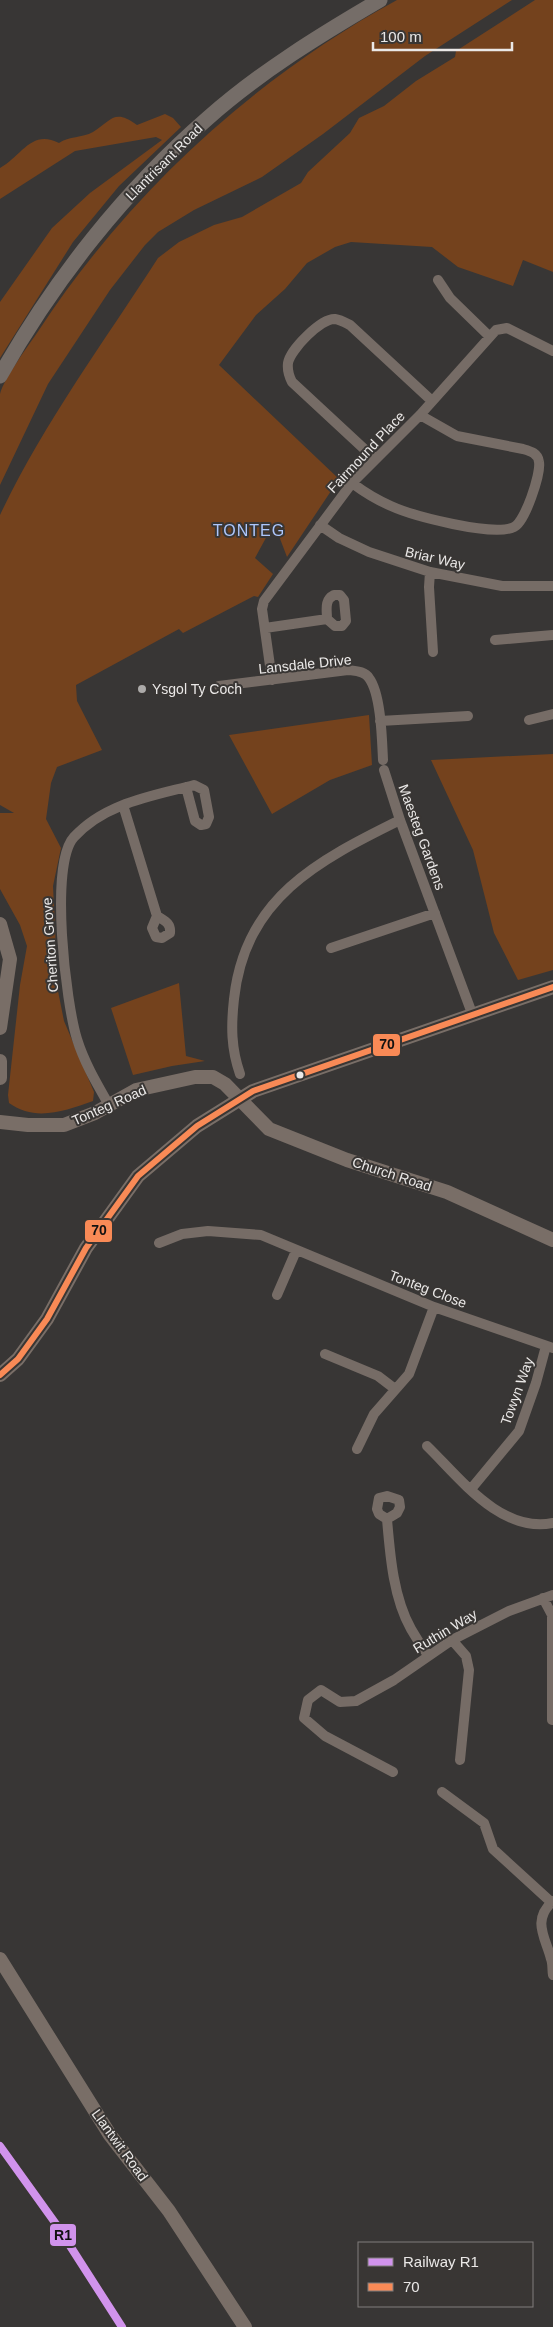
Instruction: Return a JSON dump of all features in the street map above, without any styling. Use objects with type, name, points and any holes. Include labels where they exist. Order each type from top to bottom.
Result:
[{"type":"main road","name":"Llantrisant Road","points":[[0,376],[15,349],[63,279],[106,223],[148,174],[208,117],[268,71],[380,0]]},
{"type":"main road","points":[[0,924],[10,959],[0,1028]]},
{"type":"main road","points":[[0,1375],[18,1359],[47,1318],[86,1248],[138,1176],[197,1126],[253,1091],[553,987]]},
{"type":"main road","points":[[0,1061],[0,1078]]},
{"type":"main road","name":"Tonteg Road","points":[[0,1122],[28,1126],[64,1125],[76,1121],[136,1090],[195,1077],[213,1077],[225,1084],[240,1098]]},
{"type":"main road","name":"Church Road","points":[[240,1098],[269,1129],[347,1160],[448,1192],[553,1240]]},
{"type":"main road","name":"Llantwit Road","points":[[0,1959],[110,2135],[169,2211],[245,2327]]},
{"type":"street","points":[[438,280],[450,298],[489,336],[500,328],[507,328],[553,351]]},
{"type":"street","points":[[375,459],[292,382],[288,362],[293,351],[322,323],[336,319],[343,321],[350,325],[432,401]]},
{"type":"street","name":"Fairmound Place","points":[[272,680],[262,609],[264,601],[352,483],[420,415],[489,336]]},
{"type":"street","points":[[352,483],[373,497],[411,514],[490,529],[503,530],[518,525],[524,516],[539,469],[537,456],[523,449],[457,436],[420,415]]},
{"type":"street","name":"Briar Way","points":[[320,525],[339,538],[369,552],[430,572],[502,586],[553,586]]},
{"type":"street","points":[[430,572],[429,587],[433,652]]},
{"type":"street","points":[[265,628],[327,619]]},
{"type":"street","points":[[495,640],[553,635]]},
{"type":"street","name":"Lansdale Drive","points":[[219,686],[348,670],[363,673],[369,678],[380,721],[384,765]]},
{"type":"street","points":[[530,720],[553,714]]},
{"type":"street","points":[[380,721],[468,716]]},
{"type":"street","name":"Maesteg Gardens","points":[[384,765],[400,820],[473,1016]]},
{"type":"street","name":"Cheriton Grove","points":[[109,1104],[81,1052],[70,1012],[60,889],[64,860],[72,838],[96,819],[123,804],[186,787]]},
{"type":"street","points":[[123,804],[158,916]]},
{"type":"street","points":[[240,1074],[232,1043],[235,989],[241,962],[254,930],[267,909],[290,886],[337,852],[400,820]]},
{"type":"street","points":[[331,948],[435,913]]},
{"type":"street","name":"Tonteg Close","points":[[159,1243],[182,1234],[208,1231],[261,1235],[434,1307],[550,1347]]},
{"type":"street","points":[[277,1295],[296,1251]]},
{"type":"street","points":[[357,1449],[374,1414],[409,1374],[434,1307]]},
{"type":"street","name":"Towyn Way","points":[[471,1489],[518,1431],[550,1347]]},
{"type":"street","points":[[325,1354],[378,1376],[395,1389]]},
{"type":"street","points":[[427,1446],[471,1489],[497,1511],[530,1523],[553,1523]]},
{"type":"street","points":[[387,1519],[389,1543],[402,1609],[410,1628],[428,1655]]},
{"type":"street","points":[[548,1596],[552,1615],[552,1720]]},
{"type":"street","name":"Ruthin Way","points":[[393,1772],[325,1736],[304,1718],[308,1700],[321,1690],[340,1702],[356,1700],[394,1680],[452,1640],[509,1611],[548,1596]]},
{"type":"street","points":[[452,1640],[466,1656],[469,1670],[460,1760]]},
{"type":"street","points":[[442,1792],[484,1823],[493,1849],[552,1902],[542,1917],[542,1937],[552,1960],[553,1975]]},
{"type":"shaded area","points":[[397,0],[512,0],[425,56],[323,134],[262,177],[194,210],[158,232],[145,245],[110,290],[48,384],[0,485],[0,394],[2,387],[17,362],[74,280],[113,232],[154,186],[198,143],[245,103],[293,65],[344,31]]},
{"type":"shaded area","points":[[535,0],[553,0],[553,272],[523,260],[513,286],[458,267],[432,247],[351,242],[335,247],[307,263],[285,289],[256,315],[219,365],[339,479],[287,557],[274,523],[255,558],[273,574],[258,597],[254,596],[183,633],[179,629],[76,685],[77,701],[102,750],[57,767],[51,783],[46,819],[61,848],[53,886],[58,991],[64,1021],[94,1092],[93,1101],[50,1113],[29,1112],[19,1109],[9,1103],[8,1095],[20,985],[27,946],[20,925],[0,889],[0,813],[14,813],[0,805],[0,515],[35,448],[158,258],[179,242],[214,225],[242,217],[301,183],[308,172],[350,133],[359,118],[384,106],[416,81],[455,57],[456,51]]},
{"type":"shaded area","points":[[165,114],[173,118],[181,127],[119,186],[73,242],[0,358],[0,302],[52,228],[90,193],[162,140],[156,137],[75,151],[0,199],[0,168],[27,146],[41,139],[59,143],[67,139],[89,134],[113,118],[123,117],[137,125]]},
{"type":"shaded area","points":[[369,715],[372,765],[330,780],[272,814],[229,735]]},
{"type":"shaded area","points":[[553,754],[553,970],[518,980],[494,933],[473,850],[431,760]]},
{"type":"shaded area","points":[[179,983],[186,1056],[205,1061],[133,1075],[111,1008]]},
{"type":"rail line","name":"R1","points":[[0,2146],[56,2224],[122,2327]]},
{"type":"transit line","name":"70","points":[[0,1375],[18,1359],[47,1319],[86,1248],[138,1176],[197,1126],[253,1091],[553,987]]},
{"type":"place","name":"Ysgol Ty Coch","points":[[142,689]]},
{"type":"district","name":"TONTEG","points":[[249,530]]}]
